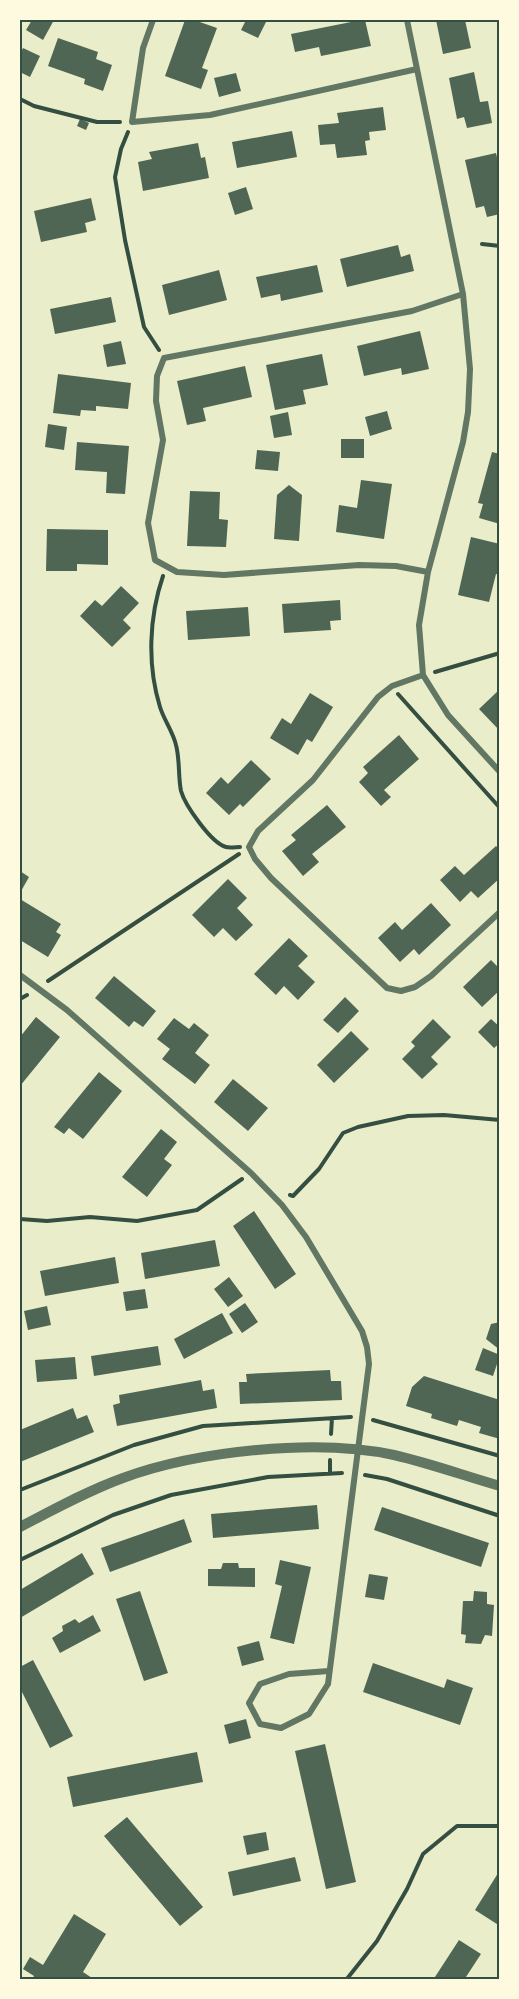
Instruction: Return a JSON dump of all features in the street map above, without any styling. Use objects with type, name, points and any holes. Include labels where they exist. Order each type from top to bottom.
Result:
[{"type":"street","points":[[153,20],[143,48],[132,122],[210,115],[417,69]]},
{"type":"street","points":[[407,20],[463,294],[470,369],[468,412],[463,442],[428,572],[419,625],[423,675],[448,715],[500,772]]},
{"type":"street","points":[[428,572],[396,566],[359,565],[224,575],[177,572],[155,560],[148,523],[163,440],[156,401],[157,376],[164,358],[412,311],[463,294]]},
{"type":"street","points":[[423,675],[393,686],[378,697],[313,780],[258,831],[249,847],[255,859],[271,878],[387,988],[401,991],[415,987],[431,976],[500,912]]},
{"type":"street","points":[[20,975],[67,1010],[251,1173],[282,1205],[306,1237],[362,1331],[369,1364],[328,1684],[309,1714],[281,1728],[260,1724],[249,1703],[260,1684],[289,1674],[329,1671]]},
{"type":"street","points":[[20,1527],[124,1477],[176,1463],[260,1449],[358,1450],[393,1455],[500,1486]]},
{"type":"path","points":[[20,99],[34,106],[97,122],[132,122],[121,149],[116,177],[125,240],[144,327],[164,358]]},
{"type":"path","points":[[482,244],[500,246]]},
{"type":"path","points":[[166,566],[158,590],[152,629],[152,670],[160,707],[176,744],[181,792],[197,820],[218,842],[225,847],[249,847]]},
{"type":"path","points":[[423,675],[500,653]]},
{"type":"path","points":[[393,686],[405,703],[500,808]]},
{"type":"path","points":[[20,999],[249,847]]},
{"type":"path","points":[[282,1191],[293,1197],[319,1169],[343,1133],[358,1127],[408,1116],[472,1116],[500,1120]]},
{"type":"path","points":[[20,1219],[47,1221],[90,1217],[137,1221],[197,1210],[251,1173]]},
{"type":"path","points":[[20,1560],[113,1515],[171,1495],[268,1477],[354,1473],[387,1479],[500,1516]]},
{"type":"path","points":[[346,1980],[378,1941],[423,1854],[458,1826],[500,1826]]},
{"type":"building","points":[[32,20],[54,20],[43,40],[26,30]]},
{"type":"building","points":[[185,20],[194,20],[217,28],[202,68],[208,70],[201,89],[165,76]]},
{"type":"building","points":[[246,20],[267,20],[258,38],[241,30]]},
{"type":"building","points":[[365,20],[371,46],[321,56],[319,47],[295,52],[291,34]]},
{"type":"building","points":[[436,20],[465,20],[471,48],[443,54]]},
{"type":"building","points":[[58,38],[98,52],[96,59],[112,65],[103,91],[84,84],[85,79],[48,66]]},
{"type":"building","points":[[23,48],[40,56],[30,77],[20,72],[20,54]]},
{"type":"building","points":[[474,72],[480,102],[488,101],[492,123],[467,128],[464,117],[457,119],[449,78]]},
{"type":"building","points":[[236,73],[241,91],[219,97],[214,78]]},
{"type":"building","points":[[383,107],[386,130],[369,132],[370,140],[365,141],[367,155],[337,158],[335,144],[320,145],[318,125],[339,123],[337,113]]},
{"type":"building","points":[[80,119],[89,123],[86,130],[77,126]]},
{"type":"building","points":[[292,131],[297,157],[237,168],[232,142]]},
{"type":"building","points":[[198,143],[201,158],[205,157],[209,178],[143,191],[138,162],[152,159],[149,152]]},
{"type":"building","points":[[496,153],[500,170],[500,214],[487,217],[484,206],[476,208],[465,160]]},
{"type":"building","points":[[246,187],[253,209],[235,215],[228,193]]},
{"type":"building","points":[[91,198],[96,220],[85,223],[87,232],[41,242],[34,211]]},
{"type":"building","points":[[398,245],[401,257],[410,254],[414,271],[347,287],[340,259]]},
{"type":"building","points":[[317,265],[323,292],[281,301],[280,294],[261,298],[256,277]]},
{"type":"building","points":[[219,270],[227,300],[169,315],[162,285]]},
{"type":"building","points":[[111,297],[116,322],[55,334],[50,309]]},
{"type":"building","points":[[420,331],[429,369],[402,375],[401,368],[364,376],[357,346]]},
{"type":"building","points":[[121,341],[126,364],[107,367],[103,345]]},
{"type":"building","points":[[322,354],[328,385],[303,390],[306,404],[275,410],[266,365]]},
{"type":"building","points":[[245,366],[252,397],[203,408],[206,421],[187,425],[177,381]]},
{"type":"building","points":[[58,374],[131,383],[128,409],[96,406],[96,411],[81,410],[80,416],[53,413]]},
{"type":"building","points":[[387,411],[392,429],[370,436],[365,417]]},
{"type":"building","points":[[288,412],[292,435],[274,438],[270,416]]},
{"type":"building","points":[[48,424],[67,427],[64,450],[45,447]]},
{"type":"building","points":[[341,439],[364,439],[364,458],[341,458]]},
{"type":"building","points":[[77,442],[129,446],[125,494],[106,493],[107,472],[75,470]]},
{"type":"building","points":[[257,450],[280,452],[278,471],[255,469]]},
{"type":"building","points":[[492,452],[500,454],[500,524],[479,518],[483,504],[478,503]]},
{"type":"building","points":[[361,480],[392,484],[384,539],[336,532],[339,505],[357,508]]},
{"type":"building","points":[[289,485],[302,495],[299,541],[274,539],[277,495]]},
{"type":"building","points":[[190,491],[220,492],[219,519],[228,520],[226,547],[187,546]]},
{"type":"building","points":[[47,529],[108,530],[108,565],[77,564],[77,571],[46,571]]},
{"type":"building","points":[[471,537],[500,544],[500,575],[496,574],[489,602],[458,595]]},
{"type":"building","points":[[121,586],[139,603],[123,620],[131,628],[112,647],[80,616],[95,600],[102,606]]},
{"type":"building","points":[[340,600],[341,620],[330,621],[331,630],[284,633],[282,604]]},
{"type":"building","points":[[248,607],[250,636],[188,640],[186,611]]},
{"type":"building","points":[[500,689],[500,731],[479,709]]},
{"type":"building","points":[[310,693],[333,707],[312,742],[307,739],[298,755],[270,738],[282,718],[291,724]]},
{"type":"building","points":[[399,735],[419,759],[384,790],[391,797],[381,806],[359,782],[368,773],[363,767]]},
{"type":"building","points":[[251,760],[271,779],[243,807],[240,804],[229,815],[206,793],[221,777],[228,784]]},
{"type":"building","points":[[327,805],[346,827],[312,854],[319,862],[303,876],[282,851],[296,840],[291,835]]},
{"type":"building","points":[[496,846],[500,850],[500,878],[478,898],[471,891],[460,902],[440,880],[455,866],[464,875]]},
{"type":"building","points":[[20,871],[29,877],[20,893]]},
{"type":"building","points":[[228,879],[247,898],[237,908],[253,925],[236,941],[223,928],[214,937],[192,915]]},
{"type":"building","points":[[20,899],[61,924],[56,932],[61,935],[48,957],[20,940]]},
{"type":"building","points":[[431,903],[451,925],[419,955],[414,949],[400,962],[378,938],[395,922],[402,930]]},
{"type":"building","points":[[289,938],[308,956],[298,966],[315,982],[298,1000],[284,986],[276,995],[254,974]]},
{"type":"building","points":[[491,960],[500,969],[500,990],[482,1007],[463,987]]},
{"type":"building","points":[[114,976],[156,1011],[143,1027],[134,1021],[129,1027],[95,998]]},
{"type":"building","points":[[345,997],[359,1011],[338,1033],[323,1020]]},
{"type":"building","points":[[36,1017],[60,1037],[20,1086],[20,1037]]},
{"type":"building","points":[[174,1018],[189,1029],[194,1023],[209,1035],[195,1053],[210,1065],[195,1084],[162,1059],[170,1049],[157,1039]]},
{"type":"building","points":[[433,1019],[451,1037],[431,1057],[438,1064],[422,1079],[402,1059],[415,1046],[411,1042]]},
{"type":"building","points":[[491,1019],[500,1027],[500,1043],[494,1048],[478,1032]]},
{"type":"building","points":[[351,1031],[369,1049],[334,1083],[317,1065]]},
{"type":"building","points":[[99,1072],[122,1091],[83,1139],[69,1128],[64,1134],[54,1127]]},
{"type":"building","points":[[233,1079],[268,1108],[248,1131],[214,1102]]},
{"type":"building","points":[[161,1129],[177,1142],[164,1159],[172,1165],[147,1197],[122,1177]]},
{"type":"building","points":[[254,1211],[296,1274],[275,1289],[233,1226]]},
{"type":"building","points":[[215,1240],[220,1266],[145,1279],[141,1253]]},
{"type":"building","points":[[115,1257],[119,1283],[45,1296],[40,1271]]},
{"type":"building","points":[[229,1277],[243,1296],[228,1307],[214,1289]]},
{"type":"building","points":[[145,1289],[148,1308],[126,1311],[123,1292]]},
{"type":"building","points":[[245,1303],[258,1322],[242,1333],[229,1314]]},
{"type":"building","points":[[47,1306],[51,1325],[28,1330],[24,1311]]},
{"type":"building","points":[[222,1313],[233,1333],[184,1359],[174,1339]]},
{"type":"building","points":[[500,1322],[500,1350],[486,1339],[491,1324]]},
{"type":"building","points":[[158,1346],[161,1365],[94,1376],[91,1356]]},
{"type":"building","points":[[483,1348],[500,1355],[493,1376],[475,1370]]},
{"type":"building","points":[[75,1357],[77,1379],[37,1382],[35,1360]]},
{"type":"building","points":[[330,1370],[331,1381],[341,1381],[342,1400],[240,1404],[239,1382],[247,1382],[246,1374]]},
{"type":"building","points":[[424,1376],[500,1400],[500,1439],[479,1433],[481,1427],[459,1420],[457,1426],[431,1418],[432,1414],[406,1406],[412,1387]]},
{"type":"building","points":[[201,1380],[203,1391],[214,1389],[217,1408],[117,1426],[113,1405],[120,1403],[119,1395]]},
{"type":"building","points":[[73,1408],[77,1419],[87,1415],[94,1432],[20,1462],[20,1430]]},
{"type":"building","points":[[317,1505],[319,1529],[213,1538],[211,1514]]},
{"type":"building","points":[[382,1507],[489,1543],[481,1567],[374,1530]]},
{"type":"building","points":[[184,1519],[192,1542],[110,1572],[101,1548]]},
{"type":"building","points":[[82,1553],[94,1574],[20,1618],[20,1590]]},
{"type":"building","points":[[280,1560],[311,1567],[294,1644],[270,1638],[282,1586],[275,1584]]},
{"type":"building","points":[[223,1563],[238,1563],[239,1568],[255,1568],[255,1587],[208,1586],[208,1569],[221,1569]]},
{"type":"building","points":[[369,1574],[388,1577],[384,1600],[365,1597]]},
{"type":"building","points":[[140,1591],[168,1673],[144,1681],[116,1599]]},
{"type":"building","points":[[474,1591],[487,1592],[487,1604],[494,1605],[492,1636],[485,1635],[481,1644],[465,1643],[466,1635],[461,1634],[463,1601],[473,1601]]},
{"type":"building","points":[[93,1615],[101,1631],[60,1653],[52,1638],[63,1631],[62,1626],[75,1619],[79,1623]]},
{"type":"building","points":[[259,1641],[264,1660],[242,1666],[237,1647]]},
{"type":"building","points":[[33,1660],[73,1736],[50,1748],[20,1688],[20,1667]]},
{"type":"building","points":[[373,1663],[444,1688],[447,1679],[473,1688],[460,1725],[363,1692]]},
{"type":"building","points":[[246,1719],[251,1738],[229,1744],[224,1725]]},
{"type":"building","points":[[325,1744],[356,1882],[326,1889],[295,1751]]},
{"type":"building","points":[[197,1752],[203,1782],[73,1807],[67,1777]]},
{"type":"building","points":[[127,1817],[203,1907],[180,1926],[104,1836]]},
{"type":"building","points":[[266,1832],[269,1850],[247,1855],[243,1836]]},
{"type":"building","points":[[295,1857],[301,1881],[233,1896],[228,1872]]},
{"type":"building","points":[[500,1870],[500,1926],[475,1910]]},
{"type":"building","points":[[74,1914],[106,1934],[83,1972],[95,1980],[32,1980],[34,1976],[23,1969],[30,1957],[43,1965]]},
{"type":"building","points":[[459,1940],[481,1954],[464,1980],[433,1980]]}]
